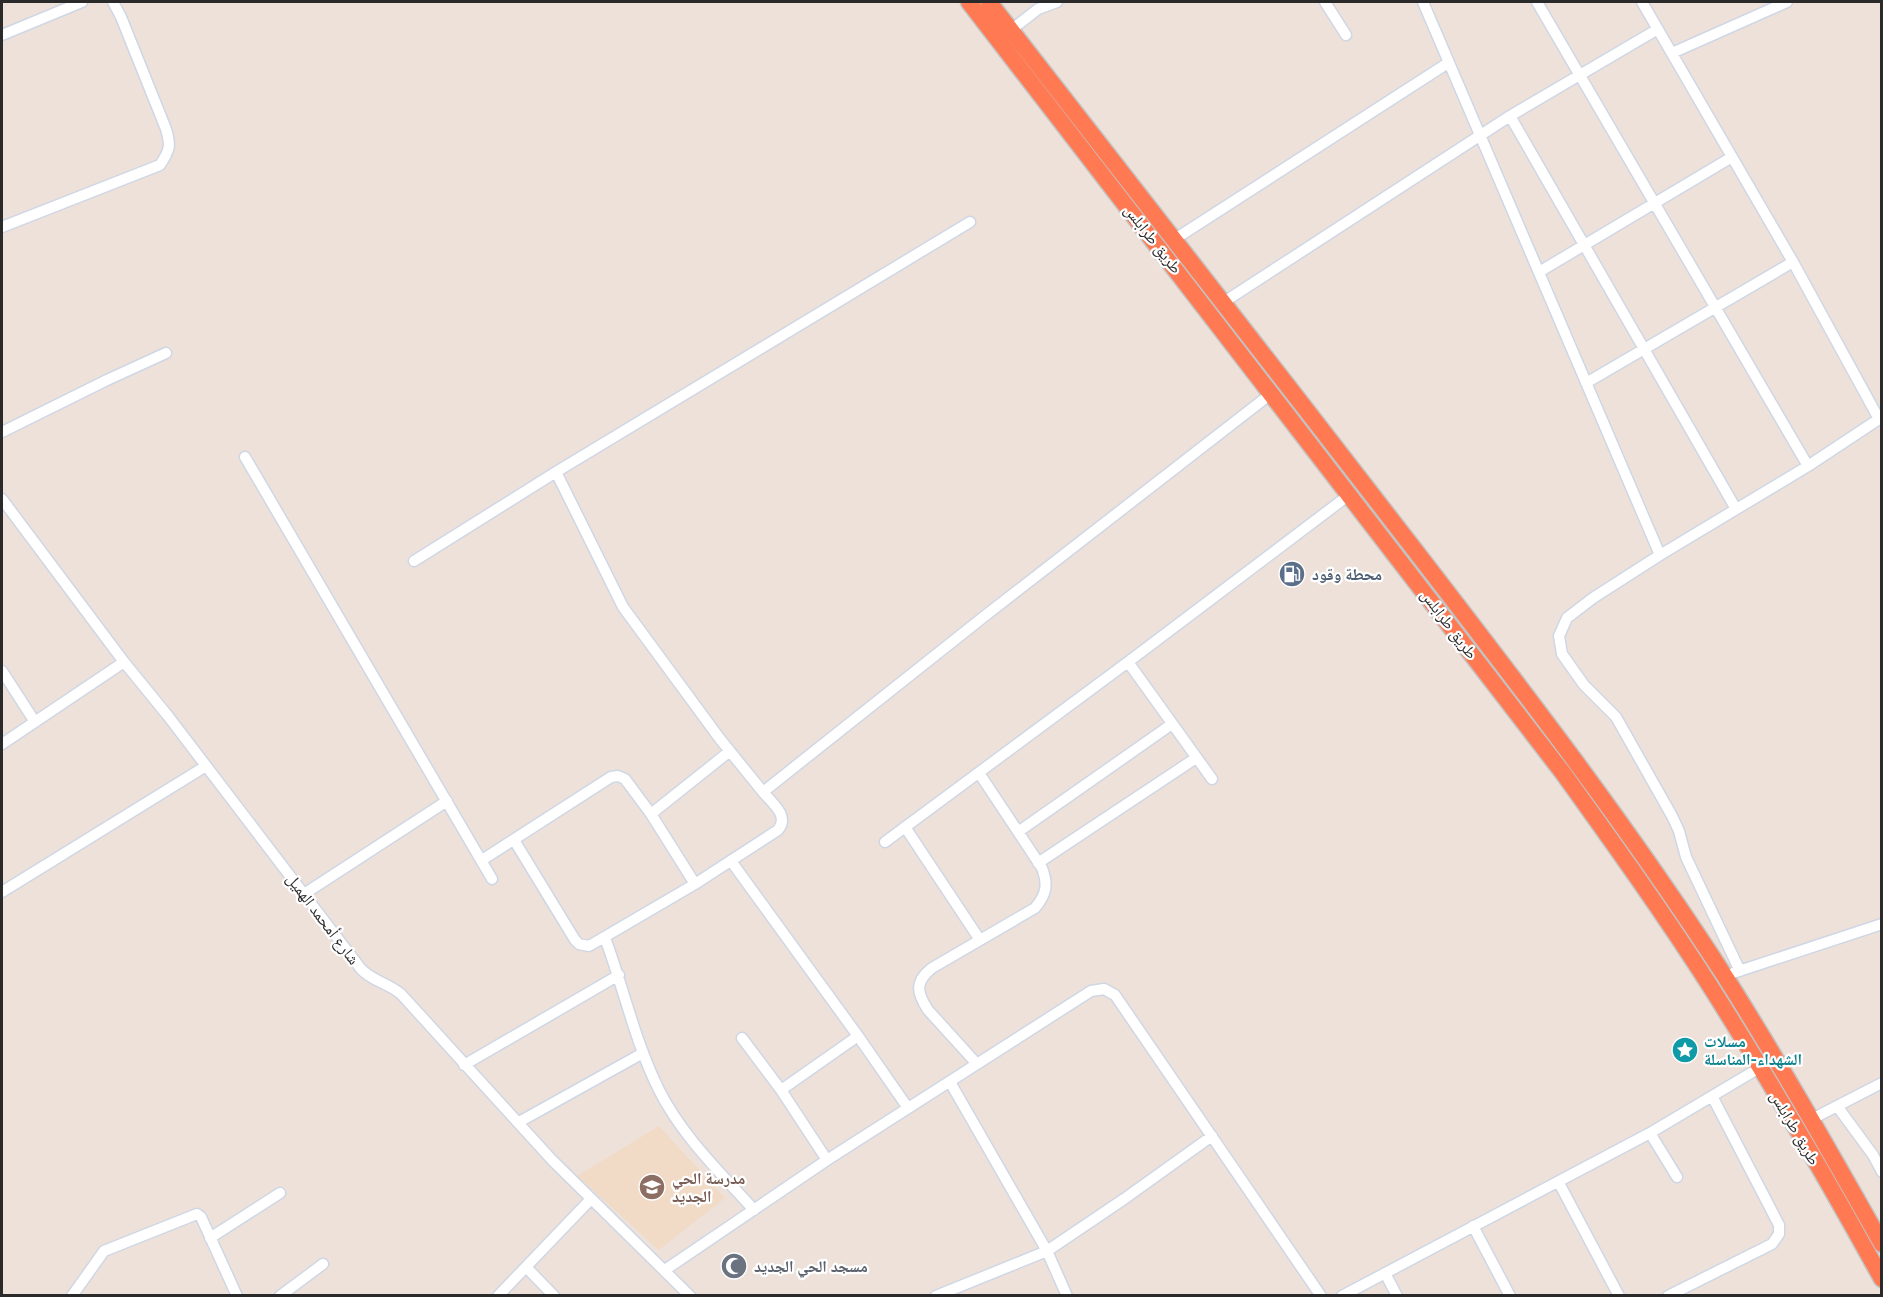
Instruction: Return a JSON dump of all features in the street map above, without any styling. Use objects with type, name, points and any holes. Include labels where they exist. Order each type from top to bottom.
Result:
[{"type":"highway","name":"طريق طرابلس","points":[[969,2],[1563,773],[1656,904],[1712,988],[1761,1067],[1881,1279]]},
{"type":"highway","points":[[989,2],[1224,302],[1578,763],[1645,858],[1732,974],[1881,1244]]},
{"type":"street","points":[[2,35],[82,2]]},
{"type":"street","points":[[3,223],[160,165],[168,153],[170,144],[166,129],[121,17],[112,2]]},
{"type":"street","points":[[1029,16],[1031,2]]},
{"type":"street","points":[[1011,30],[1038,9],[1057,2]]},
{"type":"street","points":[[1324,2],[1346,35]]},
{"type":"street","points":[[1423,2],[1660,555]]},
{"type":"street","points":[[1537,2],[1808,466]]},
{"type":"street","points":[[1642,2],[1793,262],[1879,419],[1808,466],[1593,598],[1567,618],[1561,630],[1560,648],[1584,685],[1616,717],[1672,816],[1732,974],[1881,924]]},
{"type":"street","points":[[1672,53],[1787,2]]},
{"type":"street","points":[[1224,302],[1510,116],[1658,29]]},
{"type":"street","points":[[1175,240],[1448,63]]},
{"type":"street","points":[[1510,116],[1736,509]]},
{"type":"street","points":[[1539,272],[1732,157]]},
{"type":"street","points":[[414,561],[556,472],[970,222]]},
{"type":"street","points":[[1586,383],[1793,262]]},
{"type":"street","points":[[2,432],[166,353]]},
{"type":"street","points":[[763,792],[1272,393]]},
{"type":"street","points":[[245,457],[492,879]]},
{"type":"street","points":[[514,840],[575,940],[579,944],[589,946],[696,884],[781,827],[783,819],[781,813],[730,751],[623,606],[556,472]]},
{"type":"street","points":[[885,842],[1349,495]]},
{"type":"street","name":"شارع أمحمد الهميل","points":[[2,499],[124,662],[168,716],[361,969],[368,976],[394,988],[552,1160],[690,1296]]},
{"type":"street","points":[[2,744],[124,662]]},
{"type":"street","points":[[1128,662],[1212,779]]},
{"type":"street","points":[[2,671],[35,722]]},
{"type":"street","points":[[1018,832],[1172,724]]},
{"type":"street","points":[[651,814],[730,751]]},
{"type":"street","points":[[1038,863],[1196,758]]},
{"type":"street","points":[[2,891],[206,766]]},
{"type":"street","points":[[977,1064],[928,1010],[919,990],[920,982],[923,975],[1035,908],[1046,891],[1046,880],[1038,863],[979,773]]},
{"type":"street","points":[[482,860],[614,776],[625,779],[651,814],[696,884]]},
{"type":"street","points":[[304,894],[447,801]]},
{"type":"street","points":[[906,827],[980,940]]},
{"type":"street","points":[[731,861],[908,1108]]},
{"type":"street","points":[[605,938],[643,1053],[659,1090],[682,1128],[754,1210]]},
{"type":"street","points":[[464,1065],[619,975]]},
{"type":"street","points":[[665,1270],[826,1160],[1091,991],[1104,988],[1115,995],[1321,1296]]},
{"type":"street","points":[[781,1090],[858,1036]]},
{"type":"street","points":[[742,1038],[781,1090],[826,1160]]},
{"type":"street","points":[[519,1122],[643,1053]]},
{"type":"street","points":[[1342,1296],[1559,1183],[1650,1133],[1761,1067]]},
{"type":"street","points":[[950,1082],[1047,1251],[1066,1296]]},
{"type":"street","points":[[1812,1119],[1881,1083]]},
{"type":"street","points":[[1668,1296],[1772,1244],[1779,1234],[1779,1225],[1712,1096]]},
{"type":"street","points":[[1837,1106],[1873,1155],[1881,1172]]},
{"type":"street","points":[[1650,1133],[1677,1177]]},
{"type":"street","points":[[936,1296],[1047,1251],[1212,1136]]},
{"type":"street","points":[[1559,1183],[1619,1296]]},
{"type":"street","points":[[210,1238],[280,1193]]},
{"type":"street","points":[[498,1296],[591,1198]]},
{"type":"street","points":[[72,1296],[104,1251],[195,1214],[201,1217],[237,1296]]},
{"type":"street","points":[[1473,1226],[1510,1296]]},
{"type":"street","points":[[280,1296],[323,1264]]},
{"type":"street","points":[[526,1267],[554,1296]]},
{"type":"street","points":[[1385,1273],[1397,1296]]},
{"type":"shaded area","name":"مدرسة الحي الجديد","points":[[659,1126],[725,1198],[659,1250],[577,1176]]},
{"type":"place","name":"محطة وقود","points":[[1292,574]]},
{"type":"place","name":"مسلات الشهداء-المناسلة","points":[[1685,1050]]},
{"type":"place","name":"مدرسة الحي الجديد","points":[[652,1187]]},
{"type":"place","name":"مسجد الحي الجديد","points":[[734,1266]]}]
